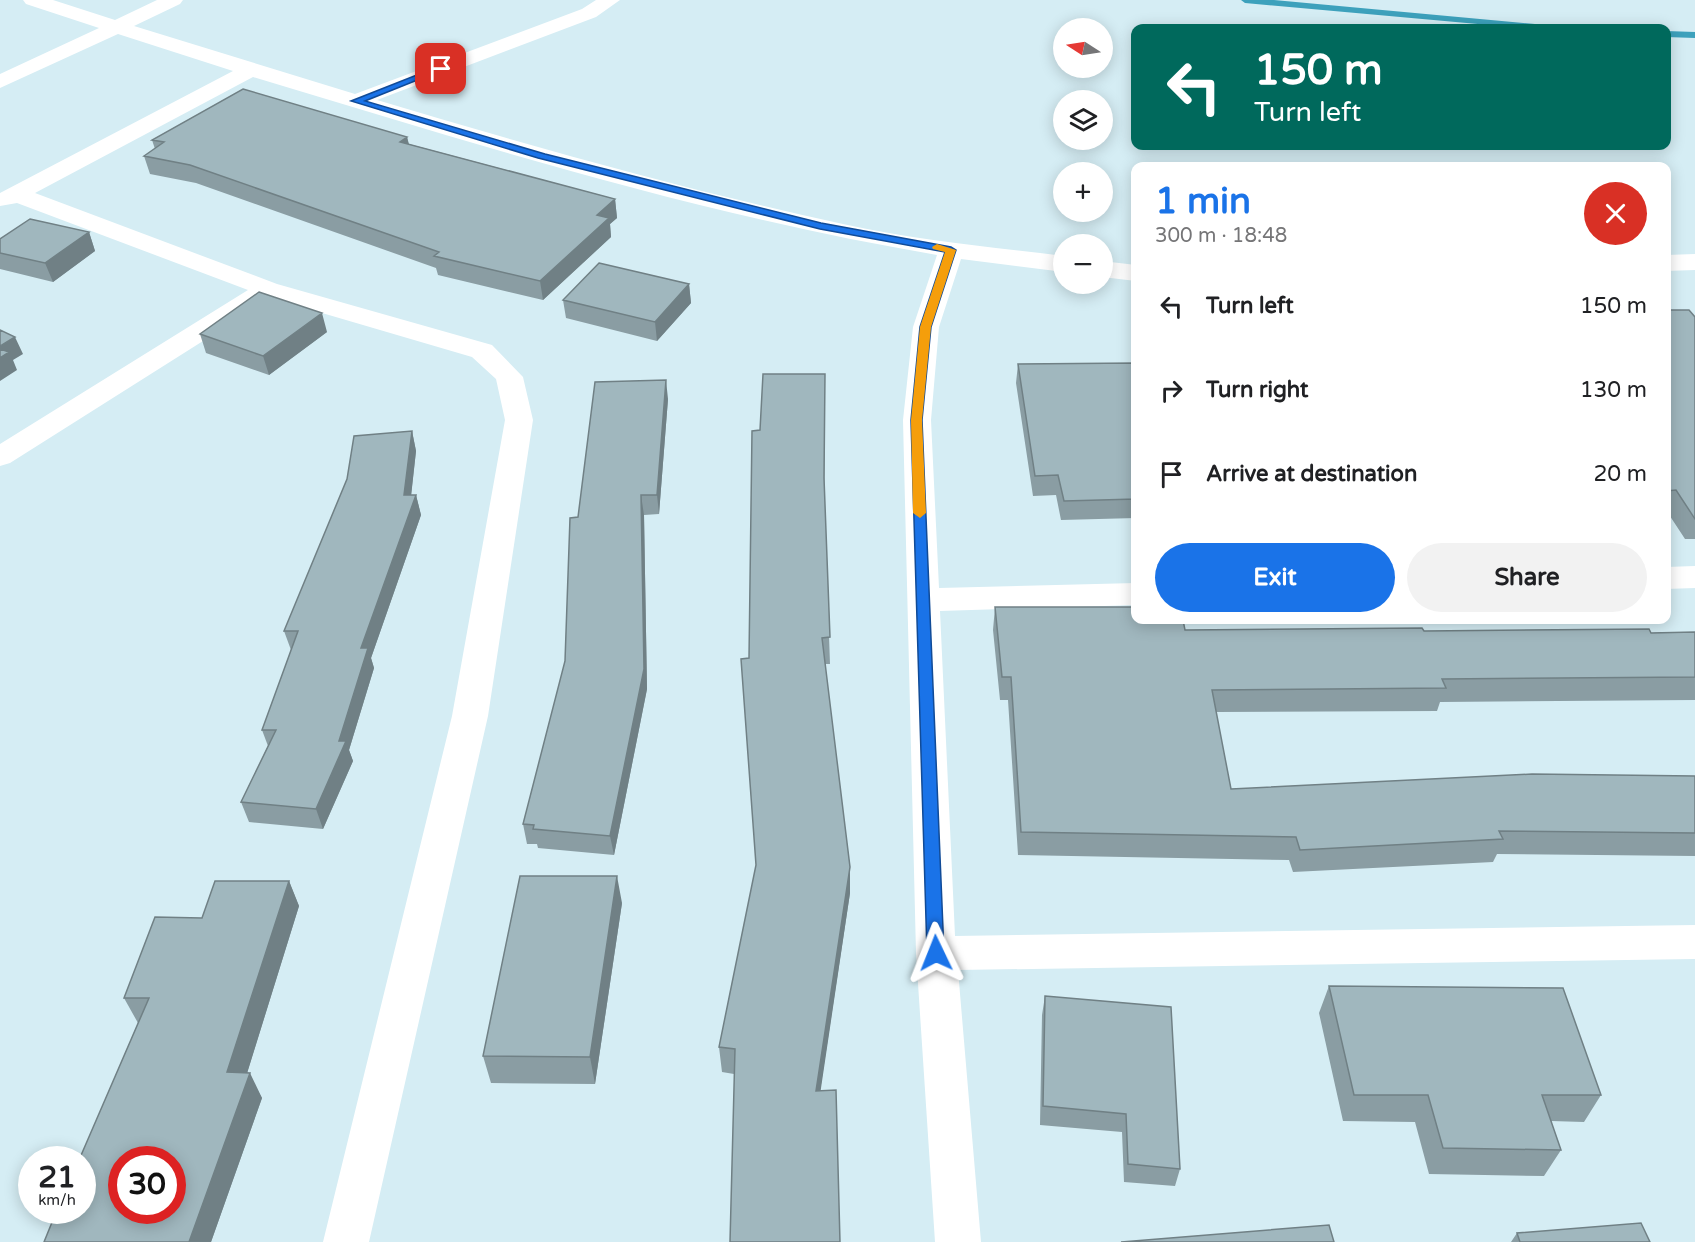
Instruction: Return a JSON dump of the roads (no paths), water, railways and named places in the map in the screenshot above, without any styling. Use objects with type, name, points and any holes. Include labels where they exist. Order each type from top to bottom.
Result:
[{"type":"street","points":[[33,0],[251,70],[541,156],[820,226],[951,250],[1053,263]]},
{"type":"street","points":[[0,82],[173,0]]},
{"type":"street","points":[[356,101],[589,13],[610,0]]},
{"type":"street","points":[[8,198],[251,70]]},
{"type":"street","points":[[8,198],[267,289],[482,351],[509,377],[519,420],[470,717],[346,1242]]},
{"type":"street","points":[[951,250],[926,327],[916,420],[936,953],[958,1242]]},
{"type":"street","points":[[1671,263],[1695,262]]},
{"type":"street","points":[[1113,270],[1131,272]]},
{"type":"street","points":[[0,458],[267,289]]},
{"type":"street","points":[[1671,578],[1695,577]]},
{"type":"street","points":[[923,600],[1131,594]]},
{"type":"street","points":[[936,953],[1695,942]]},
{"type":"waterway","points":[[1245,0],[1503,24]]},
{"type":"waterway","points":[[1671,34],[1695,35]]}]
